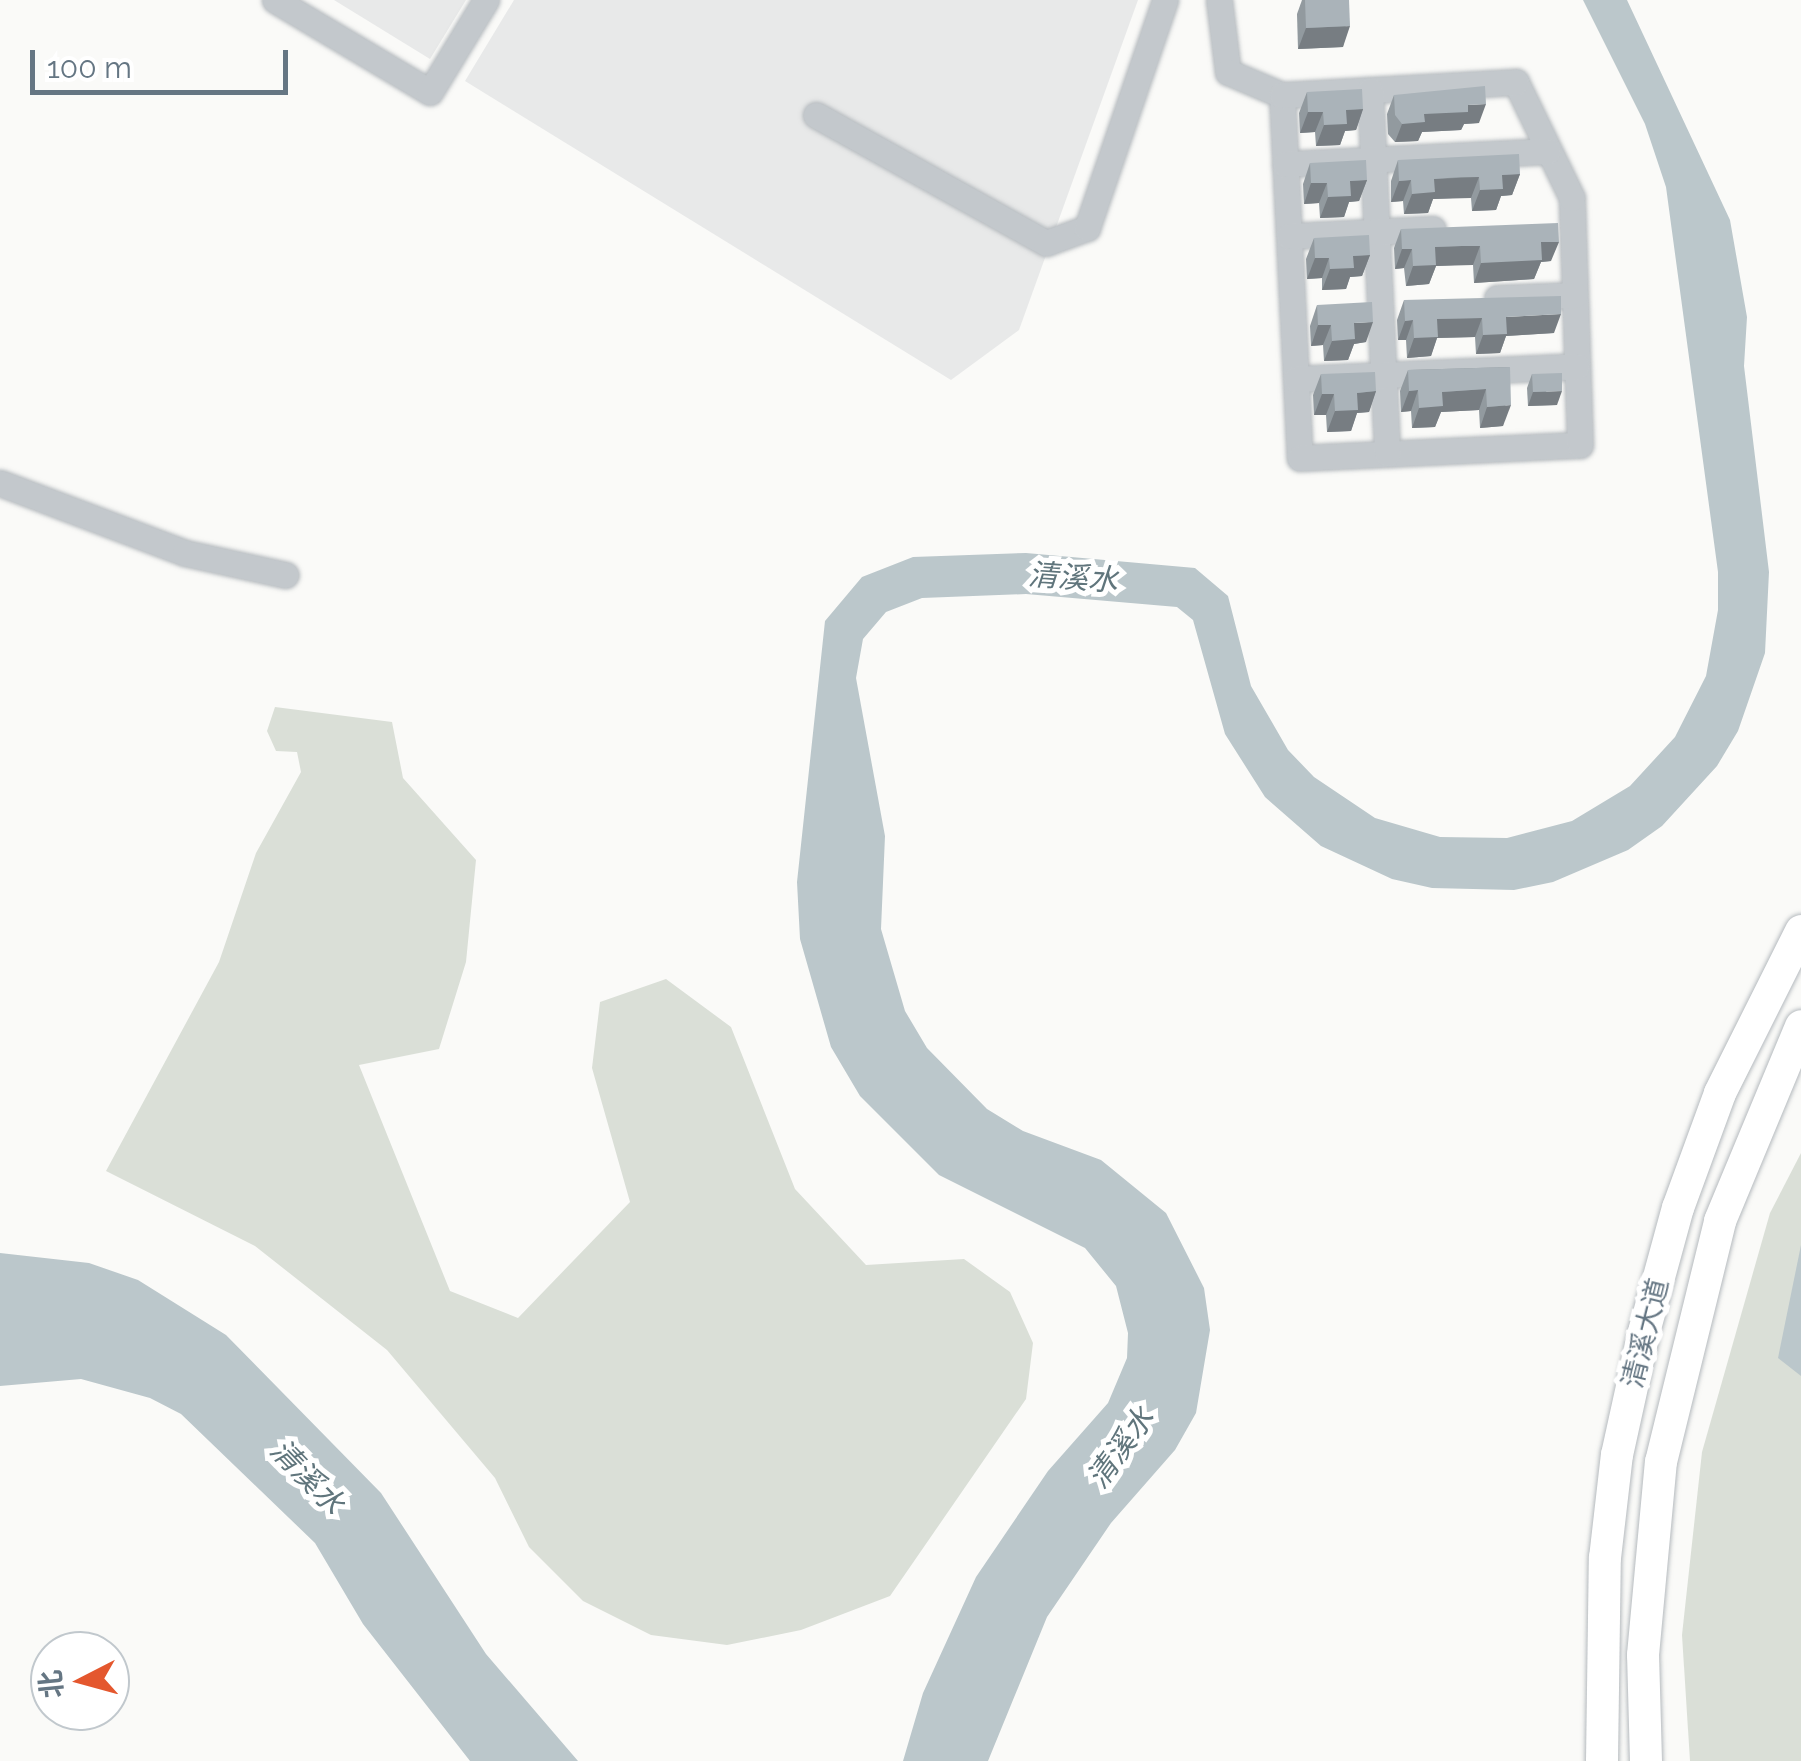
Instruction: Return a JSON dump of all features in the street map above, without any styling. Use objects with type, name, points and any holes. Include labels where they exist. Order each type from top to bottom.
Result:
[{"type":"main road","name":"清溪大道","points":[[1602,1761],[1605,1558],[1617,1455],[1644,1332],[1678,1208],[1720,1093],[1801,931]]},
{"type":"main road","name":"清溪大道","points":[[1646,1761],[1643,1655],[1661,1462],[1720,1222],[1801,1026]]},
{"type":"street","points":[[275,0],[430,92],[486,0]]},
{"type":"street","points":[[816,115],[1046,243],[1087,228],[1165,0]]},
{"type":"street","points":[[1219,0],[1228,72],[1282,96],[1516,82],[1572,198],[1563,223],[1575,294],[1580,445],[1300,458],[1282,96]]},
{"type":"street","points":[[1370,90],[1376,232],[1389,303],[1383,375],[1387,454]]},
{"type":"street","points":[[1285,164],[1548,152]]},
{"type":"street","points":[[1288,236],[1455,228]]},
{"type":"street","points":[[1477,299],[1575,294]]},
{"type":"street","points":[[1292,308],[1389,303]]},
{"type":"street","points":[[1296,379],[1577,366]]},
{"type":"street","points":[[0,484],[184,553],[286,575]]},
{"type":"shaded area","points":[[334,0],[466,0],[430,59]]},
{"type":"shaded area","points":[[514,0],[1138,0],[1019,330],[951,380],[465,81]]},
{"type":"shaded area","points":[[275,707],[392,722],[403,778],[476,860],[466,962],[439,1049],[359,1065],[450,1291],[518,1318],[630,1202],[592,1068],[600,1002],[666,979],[731,1027],[795,1189],[866,1265],[964,1259],[1010,1292],[1033,1343],[1026,1399],[890,1596],[801,1630],[727,1645],[651,1635],[583,1601],[529,1547],[495,1478],[387,1350],[255,1246],[106,1171],[219,962],[256,853],[301,772],[297,752],[276,751],[267,731]]},
{"type":"shaded area","points":[[1801,1153],[1801,1761],[1690,1761],[1682,1635],[1702,1452],[1770,1213]]},
{"type":"water","name":"清溪水","points":[[1583,0],[1627,0],[1730,220],[1747,317],[1744,366],[1769,572],[1765,653],[1738,731],[1717,766],[1662,826],[1628,850],[1553,882],[1514,890],[1432,888],[1392,879],[1321,846],[1265,797],[1225,734],[1193,620],[1177,607],[1026,594],[922,598],[886,612],[863,639],[856,678],[885,836],[881,929],[905,1011],[927,1048],[987,1109],[1023,1131],[1101,1160],[1166,1213],[1204,1288],[1210,1330],[1196,1413],[1175,1450],[1111,1523],[1047,1617],[988,1761],[903,1761],[923,1693],[976,1577],[1048,1471],[1108,1403],[1127,1358],[1128,1333],[1116,1286],[1085,1248],[939,1175],[860,1096],[831,1047],[800,939],[797,882],[825,621],[862,577],[913,557],[1026,553],[1195,568],[1228,596],[1251,686],[1288,750],[1314,777],[1375,818],[1440,837],[1507,838],[1572,821],[1630,786],[1675,737],[1706,676],[1718,610],[1718,572],[1666,187],[1645,124]]},
{"type":"water","points":[[1801,1245],[1801,1376],[1778,1358]]},
{"type":"water","name":"清溪水","points":[[0,1253],[89,1263],[138,1280],[226,1335],[381,1493],[486,1654],[578,1761],[470,1761],[363,1624],[315,1543],[181,1414],[150,1398],[81,1379],[0,1386]]},
{"type":"building","points":[[1305,0],[1349,0],[1350,26],[1306,28]]},
{"type":"building","points":[[1485,86],[1486,104],[1468,105],[1468,112],[1424,114],[1425,122],[1402,124],[1395,115],[1394,95]]},
{"type":"building","points":[[1362,89],[1363,109],[1346,110],[1347,124],[1324,125],[1323,112],[1308,112],[1307,92]]},
{"type":"building","points":[[1519,154],[1520,174],[1502,175],[1503,189],[1480,190],[1479,177],[1461,177],[1434,179],[1435,192],[1412,194],[1411,180],[1399,181],[1398,160]]},
{"type":"building","points":[[1366,160],[1367,180],[1350,181],[1351,196],[1328,197],[1327,183],[1311,183],[1310,163]]},
{"type":"building","points":[[1558,223],[1559,242],[1541,242],[1542,260],[1481,263],[1480,246],[1435,247],[1436,265],[1413,266],[1412,249],[1402,249],[1401,229]]},
{"type":"building","points":[[1369,235],[1370,255],[1353,256],[1354,268],[1330,269],[1329,258],[1315,258],[1314,238]]},
{"type":"building","points":[[1561,296],[1561,314],[1506,317],[1507,334],[1483,335],[1482,318],[1437,319],[1438,337],[1414,338],[1413,320],[1405,321],[1404,300]]},
{"type":"building","points":[[1372,302],[1373,322],[1354,323],[1355,339],[1332,341],[1331,325],[1318,325],[1317,305]]},
{"type":"building","points":[[1510,367],[1511,405],[1487,407],[1486,389],[1442,392],[1443,406],[1419,408],[1418,390],[1409,391],[1408,370]]},
{"type":"building","points":[[1375,372],[1376,391],[1357,393],[1358,410],[1335,411],[1334,394],[1322,394],[1321,374]]},
{"type":"building","points":[[1562,373],[1562,391],[1533,392],[1532,374]]}]
